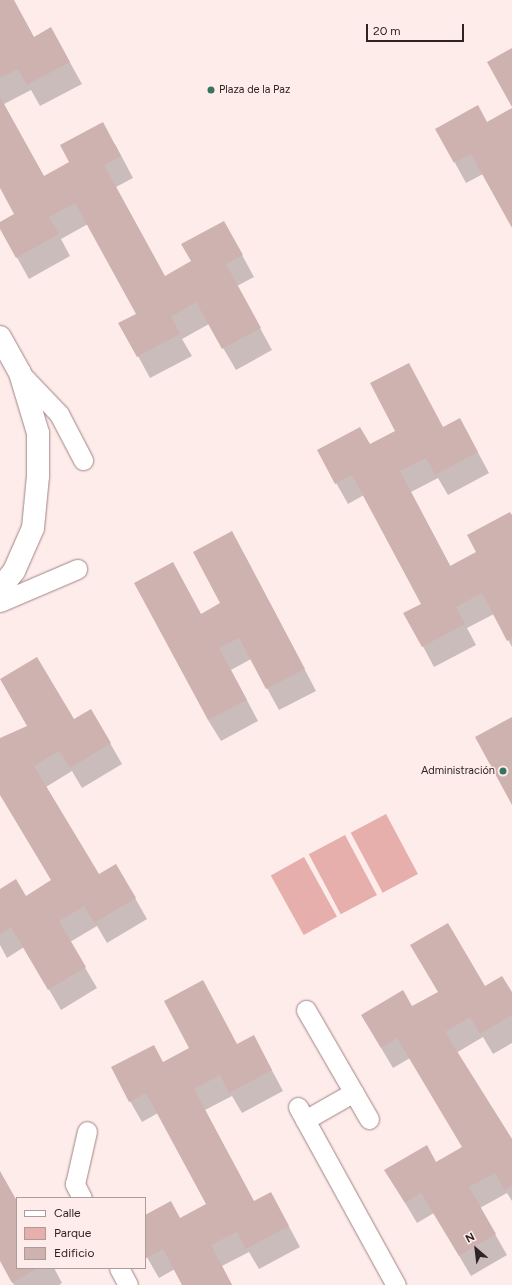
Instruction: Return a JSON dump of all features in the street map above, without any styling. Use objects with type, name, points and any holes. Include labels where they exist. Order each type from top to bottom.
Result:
[{"type":"street","points":[[0,337],[20,374],[38,433],[38,476],[33,528],[14,571],[0,589]]},
{"type":"lane","points":[[20,374],[58,414],[83,460]]},
{"type":"lane","points":[[0,602],[77,569]]},
{"type":"lane","points":[[306,1010],[369,1119]]},
{"type":"lane","points":[[354,1092],[302,1113],[396,1285]]},
{"type":"lane","points":[[81,1197],[74,1184],[87,1131]]},
{"type":"lane","points":[[120,1269],[128,1285]]},
{"type":"green space","points":[[386,814],[418,874],[383,893],[351,833]]},
{"type":"green space","points":[[345,835],[377,895],[341,914],[309,854]]},
{"type":"green space","points":[[304,857],[337,916],[304,935],[271,875]]},
{"type":"building","points":[[0,0],[14,0],[34,37],[51,27],[70,62],[27,85],[18,69],[0,78]]},
{"type":"building","points":[[512,48],[512,107],[487,62]]},
{"type":"building","points":[[0,97],[44,176],[69,162],[60,145],[103,122],[121,156],[104,165],[165,276],[191,261],[181,244],[224,221],[243,255],[226,264],[261,328],[222,349],[196,302],[171,317],[180,334],[137,357],[118,323],[136,314],[75,203],[49,217],[59,234],[16,258],[0,229],[0,222],[14,214],[0,188]]},
{"type":"building","points":[[478,105],[487,122],[512,108],[512,228],[471,154],[454,163],[435,129]]},
{"type":"building","points":[[409,363],[443,427],[460,418],[478,452],[435,475],[426,458],[400,471],[450,566],[476,552],[467,535],[510,512],[512,515],[512,638],[507,641],[482,593],[456,607],[465,624],[422,647],[403,613],[421,604],[352,475],[335,484],[317,450],[360,427],[370,444],[395,431],[370,383]]},
{"type":"building","points":[[232,531],[305,669],[266,689],[239,638],[219,648],[247,700],[208,720],[134,583],[173,562],[201,614],[220,603],[193,552]]},
{"type":"building","points":[[37,657],[74,719],[91,709],[111,743],[70,768],[59,751],[34,766],[99,874],[116,864],[136,898],[94,923],[84,906],[59,921],[86,967],[48,990],[11,927],[0,934],[0,889],[16,879],[26,896],[51,880],[0,795],[0,738],[27,726],[0,679]]},
{"type":"building","name":"Administración","points":[[512,717],[512,805],[475,737]]},
{"type":"building","points":[[448,923],[485,986],[502,976],[512,992],[512,1015],[480,1034],[470,1017],[445,1032],[512,1139],[512,1185],[504,1190],[495,1173],[469,1187],[496,1234],[459,1256],[421,1193],[405,1203],[384,1170],[427,1145],[436,1162],[462,1147],[397,1038],[381,1048],[361,1015],[403,990],[412,1006],[438,992],[410,945]]},
{"type":"building","points":[[203,980],[237,1044],[254,1035],[272,1070],[229,1093],[220,1075],[194,1089],[254,1201],[271,1192],[289,1226],[246,1249],[237,1232],[211,1245],[232,1285],[182,1285],[163,1249],[146,1258],[146,1214],[171,1201],[180,1218],[206,1204],[146,1093],[129,1102],[111,1067],[154,1045],[163,1062],[189,1048],[164,1001]]},
{"type":"building","points":[[0,1171],[16,1199],[16,1269],[36,1269],[12,1283],[0,1261]]},
{"type":"place","name":"Plaza de la Paz","points":[[211,90]]},
{"type":"place","name":"Administración","points":[[503,771]]}]
